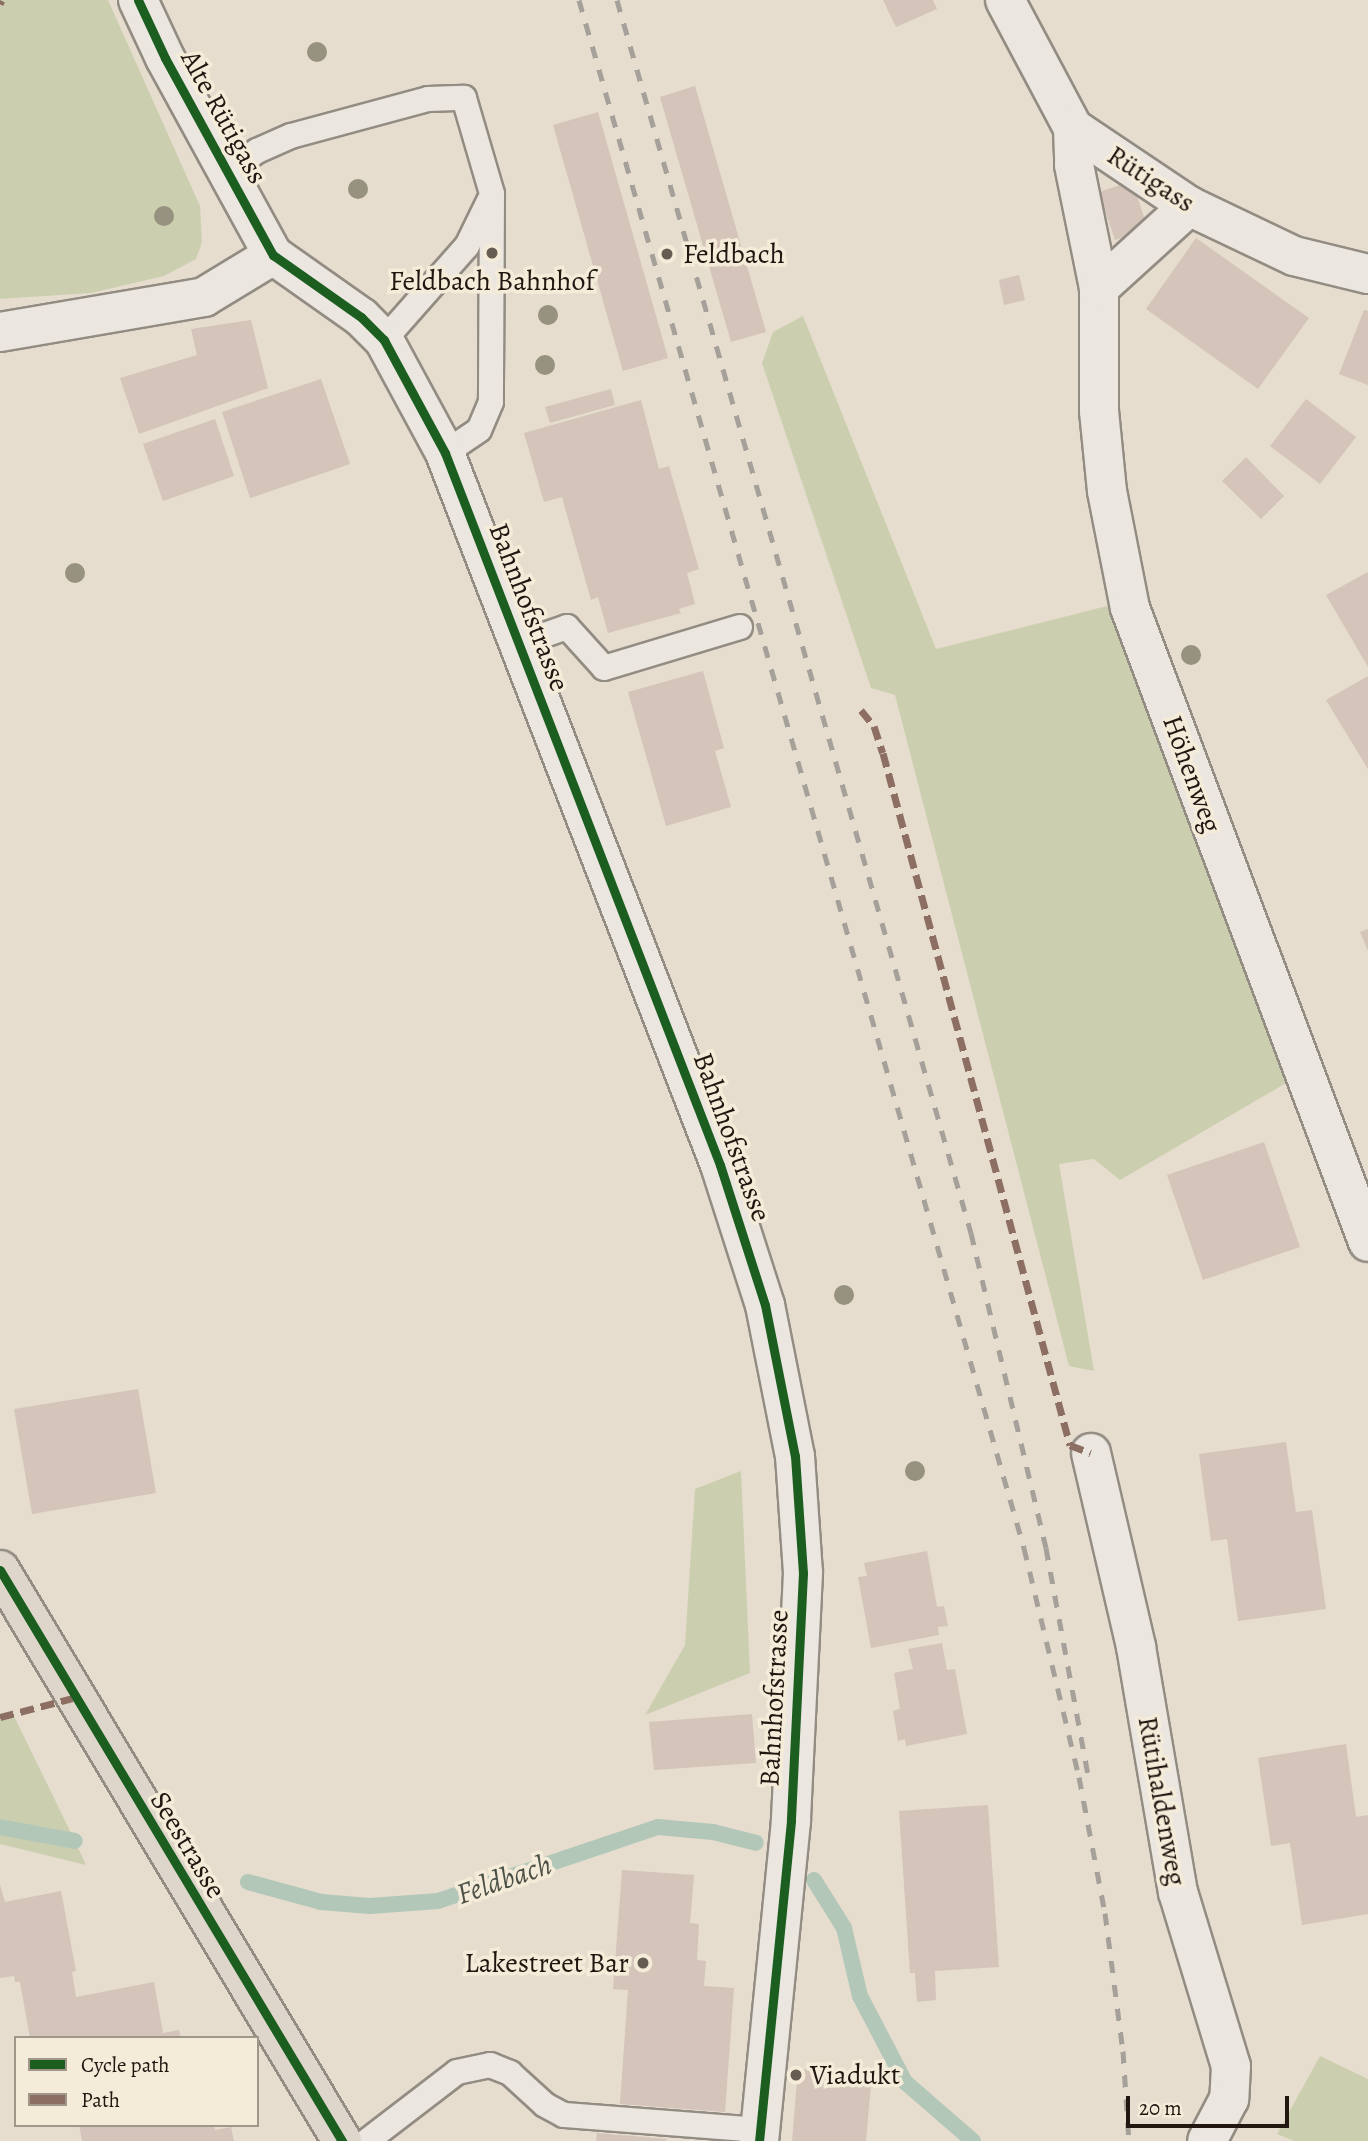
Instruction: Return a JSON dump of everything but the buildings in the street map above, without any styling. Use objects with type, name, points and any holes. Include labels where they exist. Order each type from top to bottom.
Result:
[{"type":"main road","name":"Seestrasse","points":[[0,1570],[342,2141]]},
{"type":"street","name":"Alte Rütigass","points":[[138,0],[273,255]]},
{"type":"street","name":"Rütigass","points":[[1005,0],[1073,128],[1189,206],[1294,256],[1368,274]]},
{"type":"street","name":"Höhenweg","points":[[1073,128],[1073,165],[1099,288],[1099,411],[1107,491],[1130,608],[1368,1242]]},
{"type":"street","points":[[1099,288],[1189,206]]},
{"type":"street","points":[[0,332],[204,298],[273,255]]},
{"type":"street","name":"Bahnhofstrasse","points":[[273,255],[361,317],[384,340],[445,453],[720,1165],[776,1354],[795,1456],[803,1573],[791,1821],[760,2136]]},
{"type":"street","name":"Rütihaldenweg","points":[[1091,1453],[1136,1647],[1178,1892],[1231,2066],[1229,2099],[1207,2141]]},
{"type":"lane","points":[[228,172],[257,151],[291,136],[428,99],[464,98],[492,194],[491,402],[479,430],[445,453]]},
{"type":"lane","points":[[384,340],[467,246],[492,194]]},
{"type":"lane","points":[[519,644],[567,627],[604,668],[740,627]]},
{"type":"lane","points":[[367,2141],[457,2072],[490,2065],[510,2073],[545,2105],[564,2115],[760,2136]]},
{"type":"green space","points":[[0,0],[108,0],[200,206],[202,242],[196,259],[164,276],[91,293],[0,299]]},
{"type":"green space","points":[[803,316],[936,649],[1115,604],[1288,1082],[1120,1180],[1094,1159],[1059,1164],[1094,1371],[1069,1366],[895,695],[871,688],[762,363],[773,332]]},
{"type":"green space","points":[[741,1471],[750,1673],[645,1715],[685,1645],[695,1489]]},
{"type":"green space","points":[[13,1714],[86,1865],[0,1844],[0,1717]]},
{"type":"green space","points":[[1320,2056],[1368,2079],[1368,2141],[1294,2141],[1277,2134]]},
{"type":"waterway","name":"Feldbach","points":[[0,1827],[75,1841]]},
{"type":"waterway","name":"Feldbach","points":[[248,1882],[321,1902],[370,1906],[438,1901],[658,1827],[713,1832],[756,1843]]},
{"type":"waterway","name":"Feldbach","points":[[814,1880],[844,1928],[860,1996],[905,2082],[973,2141]]},
{"type":"railway","points":[[579,0],[1024,1548],[1079,1777],[1105,1913],[1123,2051],[1129,2141]]},
{"type":"railway","points":[[617,0],[971,1233],[1046,1548],[1088,1775]]},
{"type":"marked path","points":[[0,4],[2,0]]},
{"type":"marked path","points":[[861,710],[874,726],[883,753],[1070,1445],[1091,1453]]},
{"type":"marked path","points":[[0,1717],[73,1698]]},
{"type":"cycle path","points":[[138,0],[165,58],[273,255],[361,317],[384,340],[445,453],[720,1165],[765,1305],[795,1456],[803,1573],[791,1821],[759,2141]]},
{"type":"cycle path","points":[[0,1570],[342,2141]]},
{"type":"place","name":"Feldbach Bahnhof","points":[[492,253]]},
{"type":"place","name":"Feldbach","points":[[667,254]]},
{"type":"place","name":"Lakestreet Bar","points":[[643,1963]]},
{"type":"place","name":"Viadukt","points":[[796,2075]]}]
